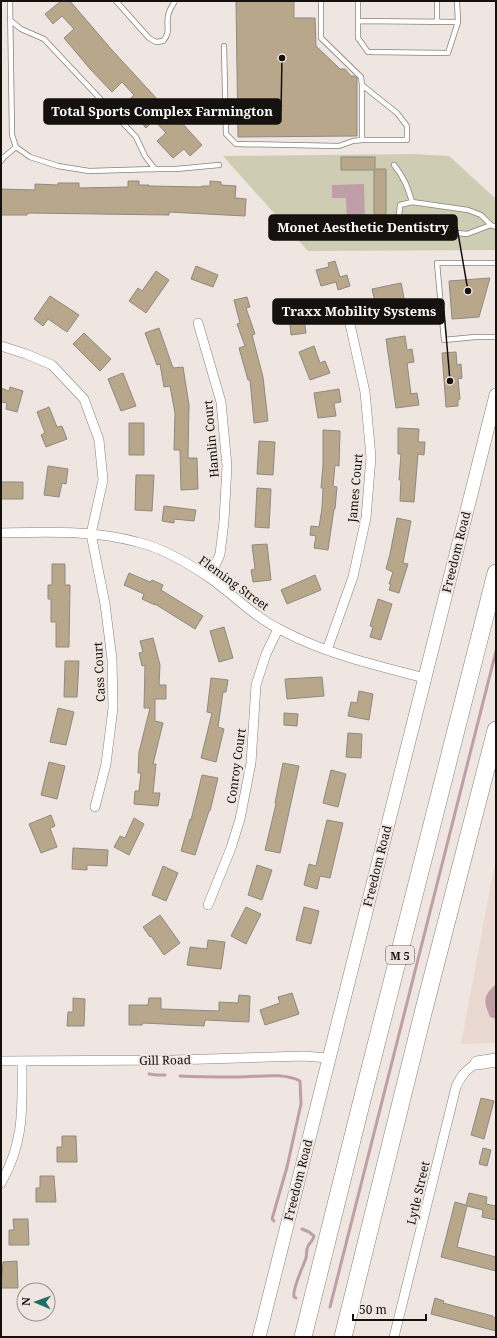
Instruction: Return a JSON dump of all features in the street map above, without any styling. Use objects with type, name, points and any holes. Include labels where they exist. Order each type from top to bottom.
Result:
[{"type":"highway","name":"M 5","points":[[304,1337],[361,1104],[496,574]]},
{"type":"highway","points":[[343,1337],[423,1013],[496,730]]},
{"type":"street","name":"Hamlin Court","points":[[198,323],[221,402],[227,466],[224,521],[220,554],[210,578]]},
{"type":"street","name":"James Court","points":[[327,650],[353,577],[366,518],[370,465],[365,392],[350,324]]},
{"type":"street","points":[[1,346],[26,354],[52,365],[84,399],[99,440],[103,480],[91,534]]},
{"type":"street","name":"Freedom Road","points":[[259,1337],[496,395]]},
{"type":"street","name":"Fleming Street","points":[[1,533],[51,532],[91,534],[138,542],[162,550],[210,578],[259,617],[278,629],[302,641],[327,650],[424,678]]},
{"type":"street","name":"Cass Court","points":[[91,534],[105,604],[112,659],[113,708],[106,764],[96,807]]},
{"type":"street","name":"Conroy Court","points":[[208,905],[231,848],[240,819],[251,763],[256,684],[266,654],[278,629]]},
{"type":"street","name":"Gill Road","points":[[1,1061],[174,1060],[303,1056],[329,1058]]},
{"type":"street","points":[[477,1063],[496,1060]]},
{"type":"street","points":[[1,1183],[16,1149],[21,1130],[22,1061]]},
{"type":"street","name":"Lytle Street","points":[[394,1337],[456,1087],[463,1074],[477,1063]]},
{"type":"lane","points":[[10,1],[12,135],[16,147],[30,157],[58,166],[89,171],[176,169],[219,165]]},
{"type":"lane","points":[[116,1],[149,38],[156,42],[163,42],[167,36],[170,8],[176,1]]},
{"type":"lane","points":[[321,1],[321,38],[361,77],[362,140]]},
{"type":"lane","points":[[358,1],[358,38],[368,52],[448,53],[458,22],[458,1]]},
{"type":"lane","points":[[437,1],[437,22]]},
{"type":"lane","points":[[10,20],[21,29],[44,38],[136,137],[145,156],[155,169]]},
{"type":"lane","points":[[358,21],[458,22]]},
{"type":"lane","points":[[224,46],[226,134],[236,144],[339,146],[353,141],[362,140],[407,140],[407,126],[397,113],[362,85]]},
{"type":"lane","points":[[1,161],[16,147]]},
{"type":"lane","points":[[394,165],[408,185],[412,202]]},
{"type":"lane","points":[[491,225],[467,234],[398,227],[400,205],[412,202],[468,210],[481,215],[491,225],[496,227]]},
{"type":"lane","points":[[496,263],[438,263],[444,340],[475,337],[496,337]]},
{"type":"shaded area","points":[[364,184],[365,221],[347,221],[346,198],[332,198],[332,185]]},
{"type":"shaded area","points":[[496,860],[496,1043],[461,1044],[492,878]]},
{"type":"shaded area","points":[[495,985],[496,1019],[490,1017],[485,1000],[488,993]]},
{"type":"green space","points":[[413,154],[449,156],[496,199],[496,250],[308,251],[223,156]]},
{"type":"building","points":[[61,1],[70,1],[111,49],[202,145],[190,156],[184,149],[173,158],[157,141],[166,133],[154,120],[146,128],[125,104],[134,95],[122,82],[112,92],[64,38],[74,29],[62,16],[53,24],[45,14]]},
{"type":"building","points":[[236,1],[294,1],[294,18],[315,18],[316,46],[340,69],[345,69],[351,76],[357,78],[357,136],[238,137]]},
{"type":"building","points":[[341,157],[375,157],[375,169],[386,169],[386,215],[374,215],[374,170],[341,170]]},
{"type":"building","points":[[128,181],[139,181],[139,185],[149,186],[202,187],[210,186],[210,181],[221,182],[221,185],[236,186],[235,198],[246,199],[245,216],[169,212],[169,215],[28,213],[27,215],[1,215],[1,189],[35,190],[35,184],[58,185],[58,183],[79,183],[79,188],[128,187]]},
{"type":"building","points":[[335,261],[340,277],[347,275],[350,286],[338,290],[336,282],[321,286],[316,270],[329,267],[328,263]]},
{"type":"building","points":[[196,266],[218,275],[213,287],[191,279]]},
{"type":"building","points":[[156,271],[169,280],[146,313],[129,301],[138,288],[142,291]]},
{"type":"building","points":[[490,278],[479,317],[452,319],[449,281]]},
{"type":"building","points":[[401,283],[406,308],[392,311],[389,299],[375,302],[372,289]]},
{"type":"building","points":[[50,296],[79,315],[67,332],[48,319],[43,326],[34,319]]},
{"type":"building","points":[[247,297],[250,307],[246,308],[255,334],[252,335],[263,377],[268,421],[254,423],[250,380],[248,380],[239,348],[245,346],[237,324],[240,323],[234,300]]},
{"type":"building","points":[[302,304],[306,333],[291,335],[288,305]]},
{"type":"building","points":[[159,328],[173,368],[183,367],[189,405],[188,458],[197,458],[198,489],[181,490],[180,450],[174,450],[175,413],[170,386],[164,387],[160,364],[157,365],[145,333]]},
{"type":"building","points":[[84,333],[111,359],[100,371],[73,344]]},
{"type":"building","points":[[405,336],[407,350],[412,349],[414,362],[407,363],[411,394],[417,393],[419,405],[396,408],[386,339]]},
{"type":"building","points":[[314,346],[320,363],[325,361],[330,373],[310,380],[299,352]]},
{"type":"building","points":[[456,352],[457,365],[461,364],[462,378],[458,379],[460,399],[458,400],[458,406],[446,407],[442,353]]},
{"type":"building","points":[[123,373],[136,406],[121,411],[108,379]]},
{"type":"building","points":[[10,387],[23,391],[17,412],[6,409],[7,403],[1,402],[1,388],[9,391]]},
{"type":"building","points":[[339,389],[341,402],[334,403],[336,416],[318,418],[314,393]]},
{"type":"building","points":[[49,407],[57,427],[62,426],[67,439],[46,447],[41,435],[45,433],[37,412]]},
{"type":"building","points":[[129,423],[144,423],[144,455],[129,455]]},
{"type":"building","points":[[398,428],[419,429],[418,442],[425,442],[424,455],[418,454],[414,502],[400,501],[401,480],[399,480],[401,454],[398,454]]},
{"type":"building","points":[[323,430],[340,431],[339,466],[335,465],[333,486],[337,487],[335,509],[328,550],[314,548],[316,536],[310,535],[311,526],[319,527],[322,508],[323,488],[321,488],[323,465]]},
{"type":"building","points":[[259,441],[275,442],[273,475],[257,474]]},
{"type":"building","points":[[48,466],[68,469],[66,484],[62,483],[59,497],[44,495]]},
{"type":"building","points":[[136,475],[154,475],[152,511],[135,510]]},
{"type":"building","points":[[1,482],[23,482],[23,499],[1,499]]},
{"type":"building","points":[[257,488],[271,489],[269,528],[255,527]]},
{"type":"building","points":[[164,506],[196,510],[194,521],[174,519],[174,523],[162,521]]},
{"type":"building","points":[[397,518],[411,521],[403,563],[408,564],[399,593],[389,590],[391,584],[389,584],[393,572],[386,569]]},
{"type":"building","points":[[267,544],[271,580],[253,582],[251,570],[255,569],[252,545]]},
{"type":"building","points":[[52,564],[65,564],[65,585],[70,585],[69,647],[56,647],[56,622],[51,622],[51,599],[48,599],[48,585],[52,585]]},
{"type":"building","points":[[129,573],[150,582],[152,580],[163,585],[161,590],[203,616],[195,629],[155,604],[142,599],[144,594],[124,585]]},
{"type":"building","points":[[315,575],[321,590],[287,604],[281,590]]},
{"type":"building","points":[[378,599],[392,604],[381,640],[370,637],[373,627],[370,626]]},
{"type":"building","points":[[224,627],[233,658],[219,662],[210,631]]},
{"type":"building","points":[[153,638],[160,665],[159,685],[166,685],[166,699],[155,699],[155,721],[163,723],[153,764],[156,764],[153,793],[160,793],[158,806],[134,804],[135,791],[139,791],[141,773],[138,773],[139,752],[150,708],[144,708],[145,665],[142,666],[139,653],[143,652],[140,641]]},
{"type":"building","points":[[65,661],[79,661],[77,697],[64,697]]},
{"type":"building","points":[[322,677],[324,696],[287,699],[285,679]]},
{"type":"building","points":[[211,678],[228,680],[226,692],[223,692],[218,727],[224,729],[216,762],[201,758],[212,713],[207,712]]},
{"type":"building","points":[[359,691],[373,694],[369,720],[348,716],[351,702],[357,703]]},
{"type":"building","points":[[58,708],[74,712],[66,745],[50,742]]},
{"type":"building","points":[[284,713],[298,714],[297,726],[284,725]]},
{"type":"building","points":[[348,733],[362,734],[361,758],[346,757]]},
{"type":"building","points":[[49,762],[65,766],[57,799],[41,795]]},
{"type":"building","points":[[283,763],[299,766],[280,853],[265,850],[276,804]]},
{"type":"building","points":[[331,770],[346,774],[338,807],[323,803]]},
{"type":"building","points":[[202,775],[218,778],[210,811],[195,855],[181,851],[190,819],[191,820]]},
{"type":"building","points":[[51,815],[55,826],[50,828],[57,847],[41,853],[29,824]]},
{"type":"building","points":[[134,818],[144,824],[129,855],[114,847],[120,836],[125,838]]},
{"type":"building","points":[[327,820],[343,823],[330,878],[320,876],[317,889],[304,885],[309,864],[316,866]]},
{"type":"building","points":[[73,848],[108,850],[107,866],[87,865],[87,870],[72,869]]},
{"type":"building","points":[[257,865],[272,870],[262,900],[248,895]]},
{"type":"building","points":[[163,866],[178,873],[166,901],[152,895]]},
{"type":"building","points":[[246,907],[261,914],[246,944],[231,936]]},
{"type":"building","points":[[304,907],[319,911],[311,944],[296,940]]},
{"type":"building","points":[[160,915],[180,943],[164,955],[143,927]]},
{"type":"building","points":[[208,940],[225,942],[221,969],[187,965],[190,947],[207,949]]},
{"type":"building","points":[[292,993],[299,1014],[265,1025],[260,1010],[280,1003],[278,997]]},
{"type":"building","points":[[239,995],[250,996],[249,1022],[205,1020],[204,1026],[143,1023],[142,1025],[129,1025],[129,1005],[148,1005],[149,998],[161,998],[161,1009],[219,1011],[219,1002],[238,1003]]},
{"type":"building","points":[[73,998],[85,999],[84,1026],[67,1026],[68,1012],[73,1012]]},
{"type":"building","points":[[481,1098],[494,1101],[484,1139],[471,1135]]},
{"type":"building","points":[[62,1136],[76,1136],[77,1162],[57,1162],[57,1147],[62,1147]]},
{"type":"building","points":[[483,1148],[491,1150],[487,1166],[479,1164]]},
{"type":"building","points":[[40,1176],[54,1176],[56,1202],[36,1202],[36,1188],[40,1188]]},
{"type":"building","points":[[469,1193],[487,1197],[486,1204],[496,1206],[496,1220],[482,1217],[483,1210],[467,1206],[457,1247],[496,1257],[496,1271],[441,1257],[455,1202],[466,1205]]},
{"type":"building","points":[[13,1219],[28,1219],[29,1245],[9,1245],[9,1230],[14,1230]]},
{"type":"building","points":[[17,1261],[18,1282],[16,1282],[16,1288],[1,1288],[3,1262]]},
{"type":"building","points":[[435,1298],[444,1301],[443,1303],[493,1316],[496,1318],[496,1331],[431,1314]]},
{"type":"waterway","points":[[330,1307],[496,651]]},
{"type":"waterway","points":[[149,1074],[165,1075]]},
{"type":"waterway","points":[[180,1076],[278,1076],[293,1078],[300,1081],[301,1104],[287,1167],[272,1219],[274,1221]]},
{"type":"waterway","points":[[296,1298],[294,1297],[296,1284],[306,1258],[307,1248],[314,1236],[302,1229]]},
{"type":"place","name":"Total Sports Complex Farmington","points":[[282,58]]},
{"type":"place","name":"Monet Aesthetic Dentistry","points":[[468,291]]},
{"type":"place","name":"Traxx Mobility Systems","points":[[450,381]]}]
